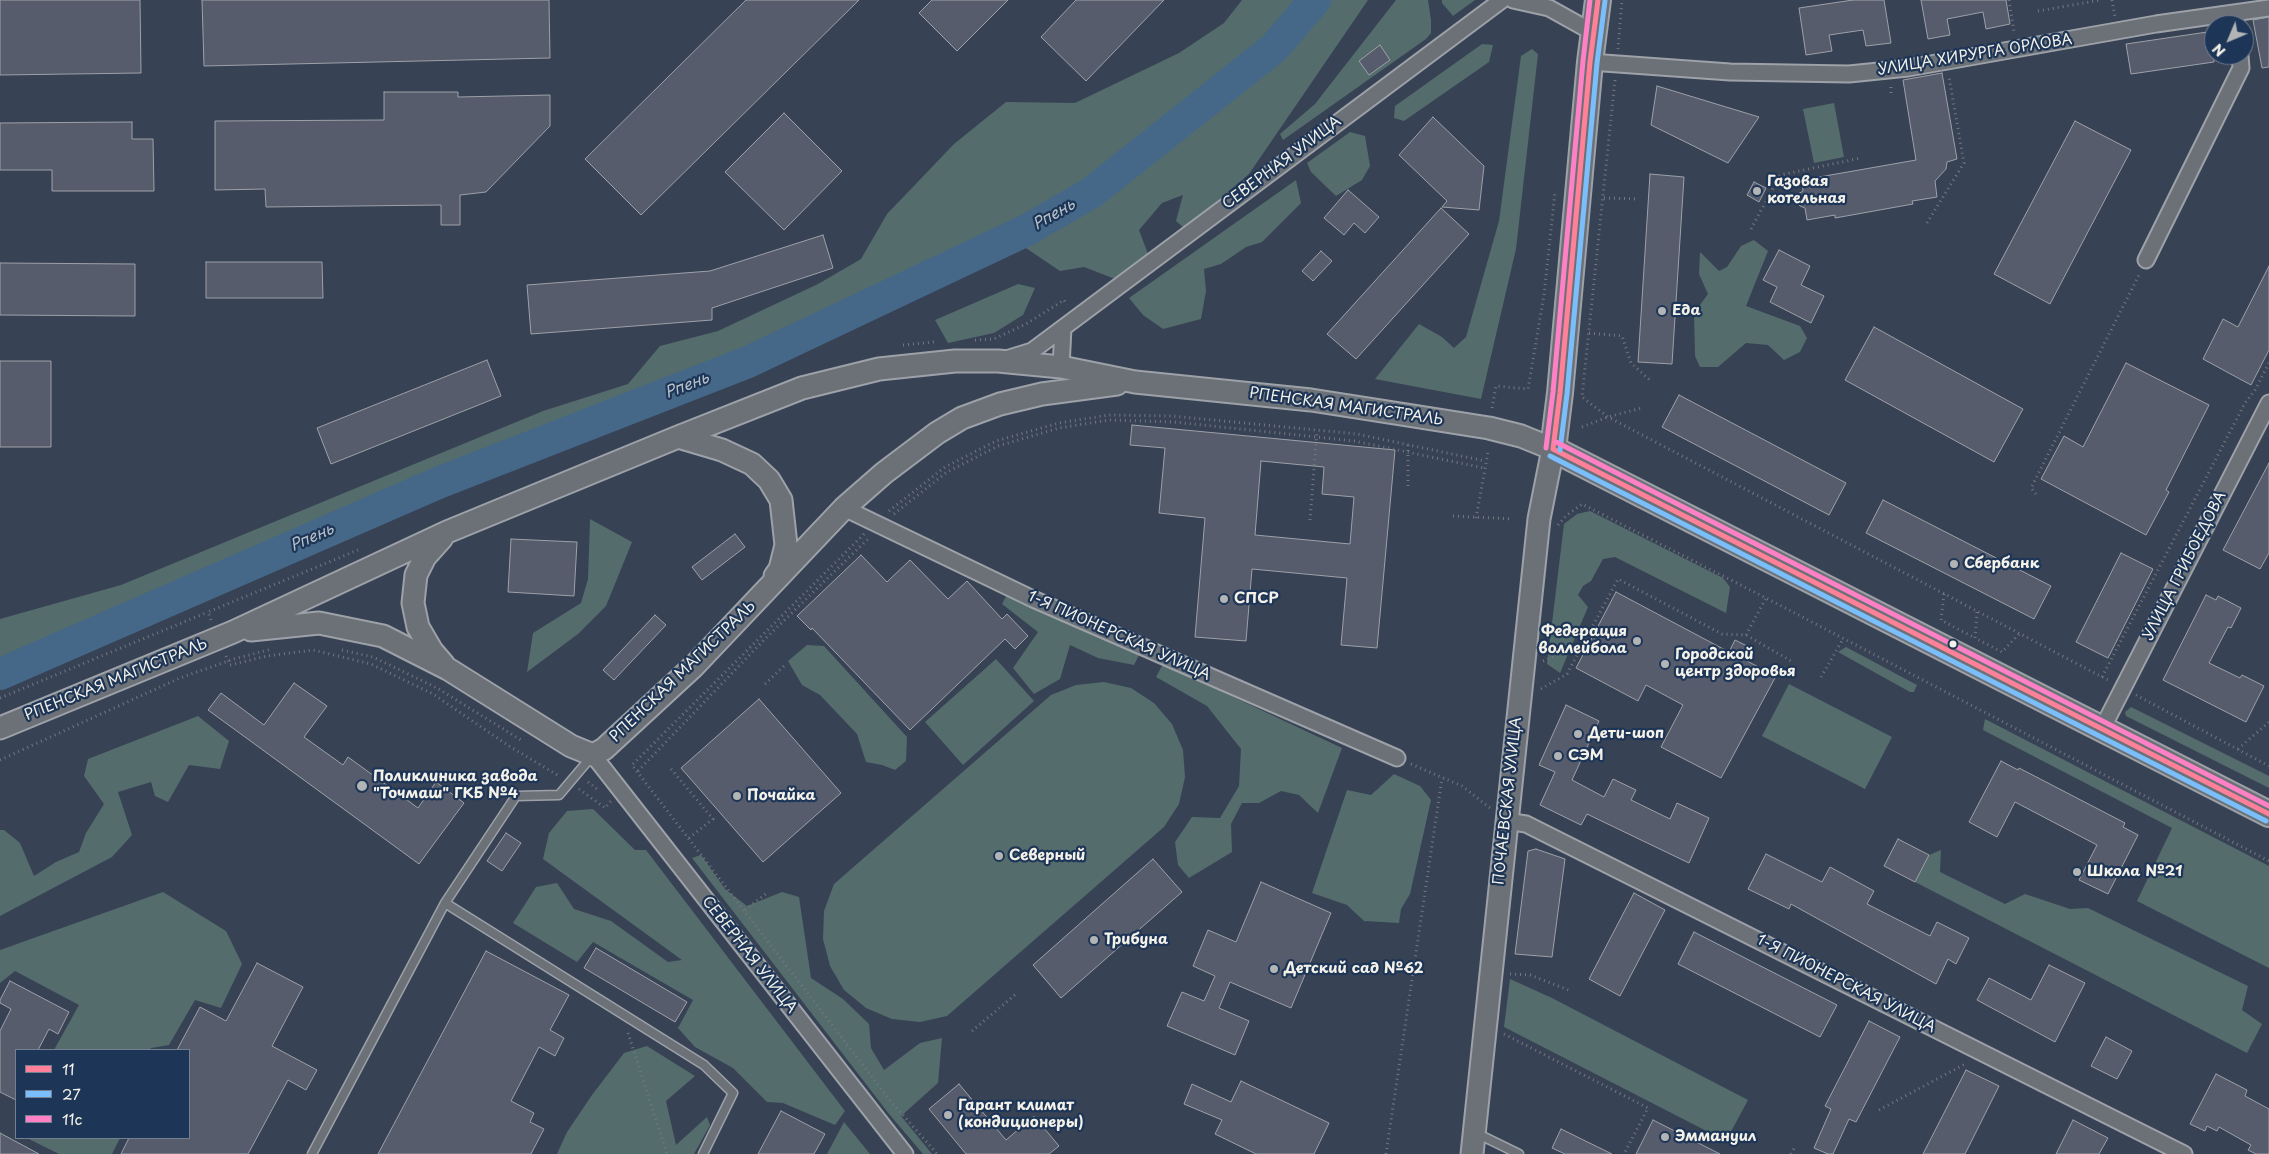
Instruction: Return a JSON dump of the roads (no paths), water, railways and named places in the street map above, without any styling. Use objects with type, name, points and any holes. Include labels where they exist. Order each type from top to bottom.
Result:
[{"type":"main road","points":[[1598,0],[1590,62],[1554,448],[2269,814]]},
{"type":"main road","name":"РПЕНСКАЯ МАГИСТРАЛЬ","points":[[0,728],[225,635],[447,532],[802,388],[879,369],[926,363],[998,361],[1061,367],[1135,382],[1311,400],[1489,428],[1521,436],[1554,448]]},
{"type":"main road","name":"РПЕНСКАЯ МАГИСТРАЛЬ","points":[[225,635],[319,623],[383,636],[448,669],[571,746],[592,755],[604,749],[694,666],[844,508],[884,473],[937,433],[962,418],[1000,404],[1042,394],[1135,382]]},
{"type":"main road","name":"РПЕНСКАЯ МАГИСТРАЛЬ","points":[[678,438],[722,450],[752,464],[769,480],[781,500],[786,545],[780,569],[762,595]]},
{"type":"main road","name":"ПОЧАЕВСКАЯ УЛИЦА","points":[[1472,1154],[1539,519],[1554,448]]},
{"type":"main road","name":"РПЕНСКАЯ МАГИСТРАЛЬ","points":[[447,532],[425,557],[416,576],[413,603],[418,627],[432,651],[448,669]]},
{"type":"street","name":"СЕВЕРНАЯ УЛИЦА","points":[[998,361],[1032,351],[1502,0]]},
{"type":"street","points":[[1514,0],[1549,8],[1594,33]]},
{"type":"street","name":"УЛИЦА ХИРУРГА ОРЛОВА","points":[[2248,15],[2269,8]]},
{"type":"street","name":"УЛИЦА ХИРУРГА ОРЛОВА","points":[[1590,62],[1730,72],[1849,74],[1908,68],[2156,24],[2204,21]]},
{"type":"street","points":[[2146,260],[2241,68],[2241,65]]},
{"type":"street","points":[[1061,367],[1064,328]]},
{"type":"street","name":"УЛИЦА ГРИБОЕДОВА","points":[[2102,729],[2269,404]]},
{"type":"street","name":"1-Я ПИОНЕРСКАЯ УЛИЦА","points":[[844,508],[1050,606],[1397,758]]},
{"type":"street","name":"СЕВЕРНАЯ УЛИЦА","points":[[592,755],[905,1154]]},
{"type":"street","name":"1-Я ПИОНЕРСКАЯ УЛИЦА","points":[[1506,822],[1526,824],[2184,1154]]},
{"type":"lane","points":[[312,1154],[446,903],[516,796],[560,795],[592,755]]},
{"type":"lane","points":[[446,903],[704,1065],[734,1093],[703,1154]]},
{"type":"lane","points":[[1475,1132],[1518,1154]]},
{"type":"waterway","name":"Рпень","points":[[0,674],[438,483],[748,362],[1027,230],[1091,193],[1274,48],[1315,0]]},
{"type":"place","name":"Газовая котельная","points":[[1757,191]]},
{"type":"place","name":"Еда","points":[[1662,311]]},
{"type":"place","name":"Сбербанк","points":[[1954,564]]},
{"type":"place","name":"СПСР","points":[[1224,599]]},
{"type":"place","name":"Федерация воллейбола","points":[[1637,641]]},
{"type":"place","name":"Городской центр здоровья","points":[[1665,664]]},
{"type":"place","name":"Дети-шоп","points":[[1578,734]]},
{"type":"place","name":"СЭМ","points":[[1558,756]]},
{"type":"place","name":"Поликлиника завода \"Точмаш\" ГКБ №4","points":[[362,786]]},
{"type":"place","name":"Почайка","points":[[737,796]]},
{"type":"place","name":"Северный","points":[[999,856]]},
{"type":"place","name":"Школа №21","points":[[2077,872]]},
{"type":"place","name":"Трибуна","points":[[1094,940]]},
{"type":"place","name":"Детский сад №62","points":[[1274,969]]},
{"type":"place","name":"Гарант климат (кондиционеры)","points":[[948,1115]]},
{"type":"place","name":"Эммануил","points":[[1665,1137]]}]
